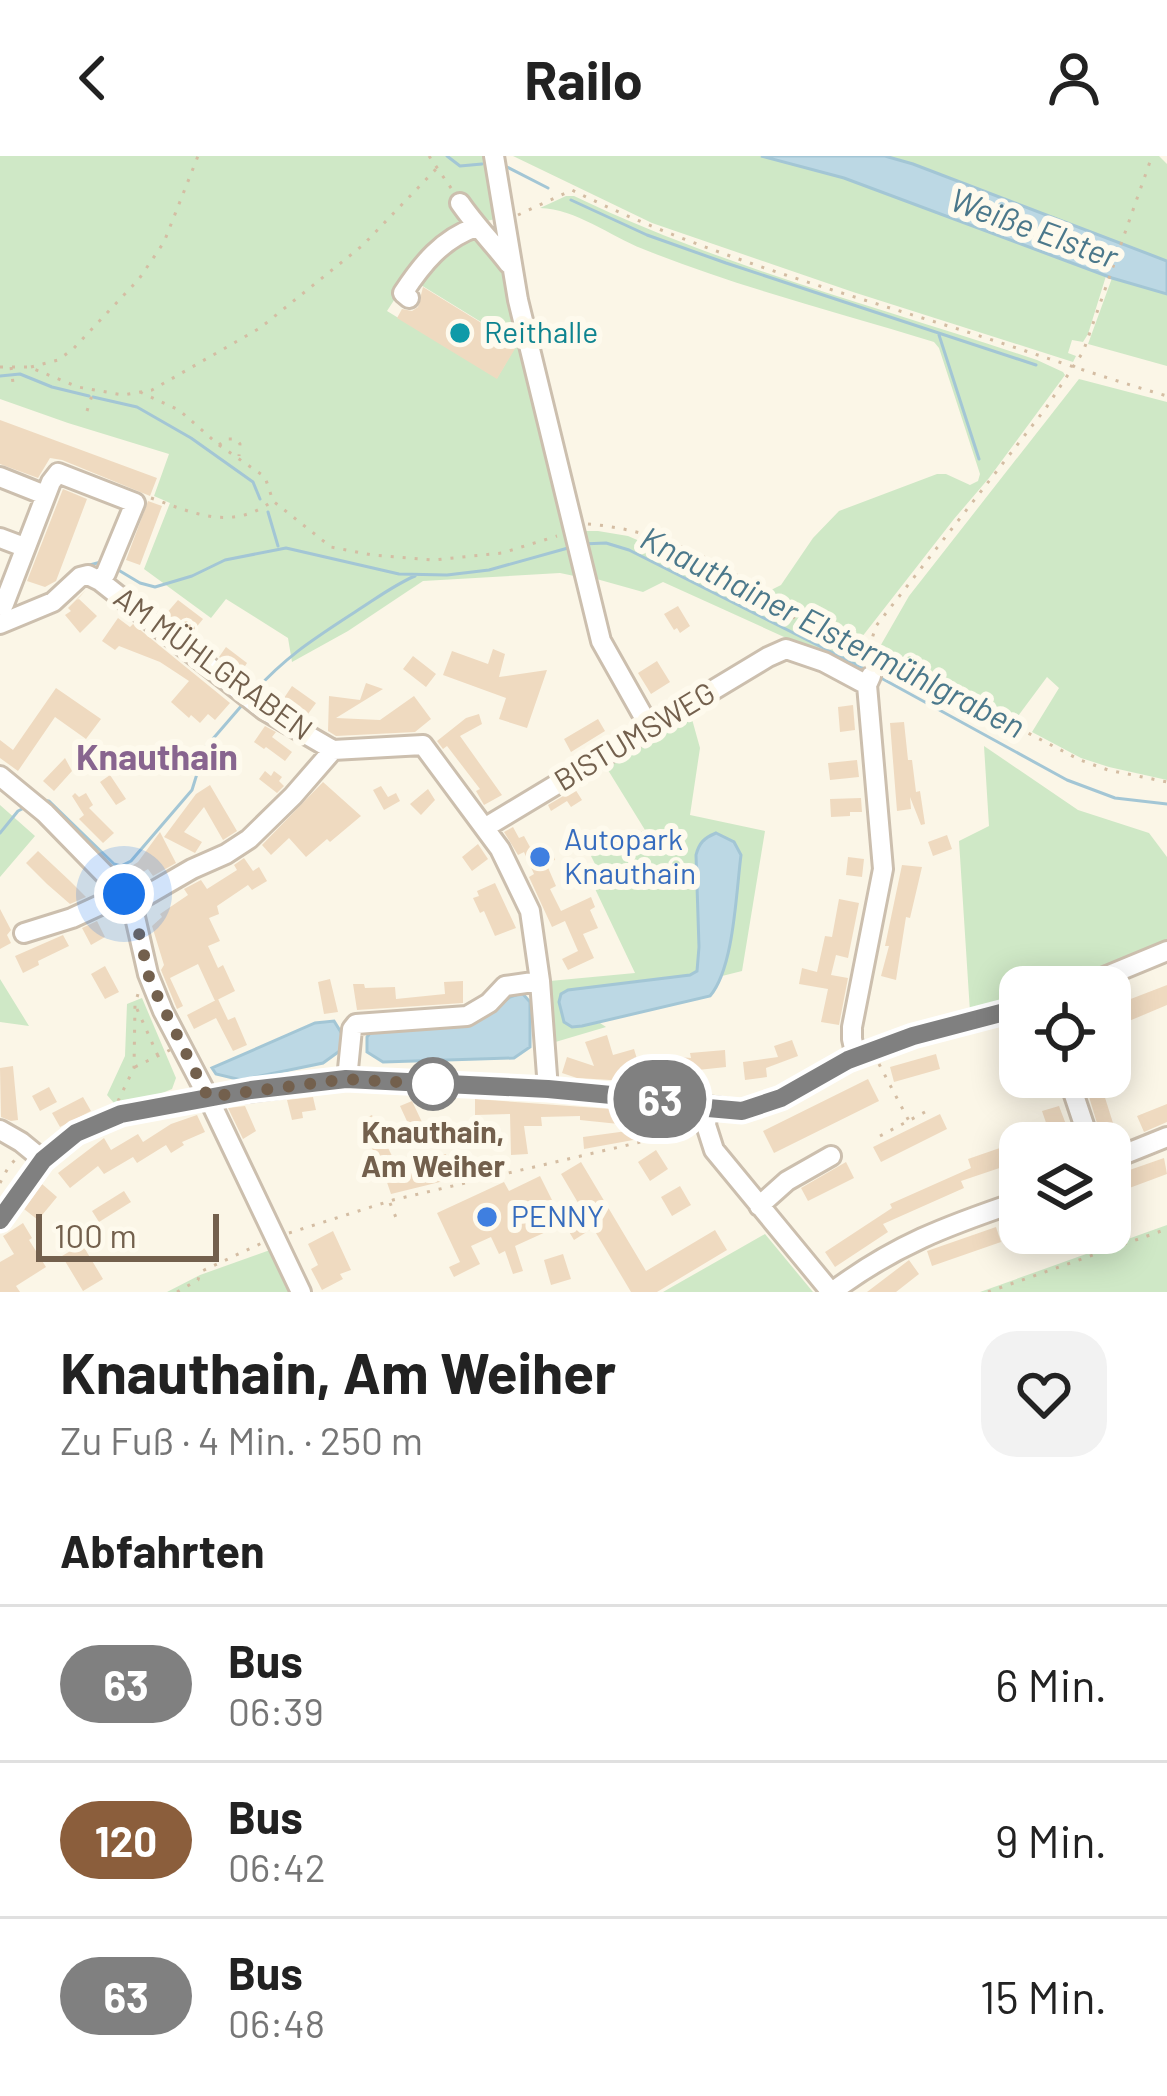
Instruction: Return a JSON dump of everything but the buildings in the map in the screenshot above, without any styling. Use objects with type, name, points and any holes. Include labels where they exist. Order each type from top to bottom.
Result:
[{"type":"street","points":[[494,156],[512,268],[602,641],[650,728]]},
{"type":"street","points":[[460,203],[512,268]]},
{"type":"street","points":[[409,298],[403,293],[426,260],[460,233],[476,227]]},
{"type":"street","points":[[0,605],[58,473],[135,503],[102,572]]},
{"type":"street","points":[[0,477],[45,495]]},
{"type":"street","points":[[0,538],[24,547]]},
{"type":"street","name":"AM MÜHLGRABEN","points":[[0,624],[53,602],[80,578],[102,572],[250,699],[304,735],[333,750],[423,746],[486,827],[530,911],[548,1089]]},
{"type":"street","name":"BISTUMSWEG","points":[[486,827],[768,657],[786,650],[870,674]]},
{"type":"street","points":[[864,1054],[852,1040],[852,1027],[883,869],[870,674]]},
{"type":"street","points":[[24,933],[127,899],[226,854],[249,839],[333,750]]},
{"type":"street","points":[[0,776],[45,813],[127,899],[148,974],[180,1045],[283,1235],[301,1292]]},
{"type":"street","points":[[1131,966],[1167,951]]},
{"type":"street","points":[[346,1079],[356,1024],[467,1016],[506,986],[540,981]]},
{"type":"street","points":[[0,1220],[35,1154],[110,1119],[208,1097],[346,1079],[664,1100],[707,1117],[781,1098],[864,1054],[913,1036],[999,1013]]},
{"type":"street","points":[[707,1117],[713,1150],[831,1292],[898,1248],[999,1210]]},
{"type":"street","points":[[0,1130],[35,1154]]},
{"type":"street","points":[[1131,1152],[1167,1137]]},
{"type":"street","points":[[759,1207],[788,1181],[832,1156]]},
{"type":"path","points":[[29,368],[58,360],[73,349],[139,279],[164,242],[198,156]]},
{"type":"path","points":[[429,156],[460,203]]},
{"type":"path","points":[[870,674],[871,642],[877,626],[1046,408],[1083,352],[1152,156]]},
{"type":"path","points":[[0,367],[29,368],[123,395],[152,390],[260,328],[363,244],[438,167]]},
{"type":"path","points":[[506,230],[528,208],[572,190],[638,221],[729,254],[1167,395]]},
{"type":"path","points":[[11,366],[13,383]]},
{"type":"path","points":[[87,411],[93,390]]},
{"type":"path","points":[[140,392],[178,410],[265,476],[273,500],[331,547],[434,560],[502,553],[590,524],[628,528],[730,570],[798,620],[842,643],[872,652],[1080,760],[1167,782]]},
{"type":"path","points":[[219,445],[226,439],[236,440],[238,458]]},
{"type":"path","points":[[148,498],[220,520],[240,518],[273,500]]},
{"type":"path","points":[[110,1119],[134,1068],[135,1004],[148,974]]},
{"type":"path","points":[[135,1004],[158,1056]]},
{"type":"path","points":[[134,1068],[180,1045]]},
{"type":"path","points":[[864,1054],[909,1121]]},
{"type":"path","points":[[880,1136],[925,1112]]},
{"type":"path","points":[[177,1292],[198,1280],[200,1272],[283,1235],[389,1201],[676,1135],[707,1117]]},
{"type":"path","points":[[0,1183],[9,1166],[35,1154]]},
{"type":"path","points":[[389,1201],[397,1220]]},
{"type":"path","points":[[988,1292],[1167,1229]]},
{"type":"green space","points":[[0,156],[487,156],[496,219],[481,222],[411,274],[387,311],[497,378],[517,344],[416,282],[426,268],[475,231],[504,265],[584,578],[560,573],[423,581],[292,662],[288,638],[226,599],[211,618],[144,569],[170,503],[154,496],[169,454],[0,399]]},
{"type":"green space","points":[[513,156],[761,156],[844,178],[1106,276],[1088,334],[1083,342],[1072,340],[1068,353],[1076,356],[1073,362],[652,223]]},
{"type":"green space","points":[[885,156],[1159,156],[1167,164],[1167,261]]},
{"type":"green space","points":[[566,196],[745,265],[1037,360],[1065,375],[858,642],[868,655],[868,675],[663,582],[643,592],[593,578],[583,531],[628,536],[679,558],[695,556],[763,594],[781,585],[813,538],[839,511],[937,474],[970,485],[978,481],[980,474],[939,348],[934,342],[714,275],[643,249],[580,218],[540,208]]},
{"type":"green space","points":[[1112,278],[1167,294],[1167,366],[1088,344]]},
{"type":"green space","points":[[1079,379],[1167,402],[1167,780],[1081,758],[1032,732],[1059,688],[1047,677],[1015,720],[878,650],[909,596]]},
{"type":"green space","points":[[690,712],[700,748],[690,815],[765,831],[742,971],[722,976],[741,855],[706,837],[696,855],[697,971],[568,990],[561,994],[564,1022],[572,1027],[600,1023],[606,1027],[552,1043],[550,981],[635,973],[588,874],[597,868],[588,850],[645,830],[603,762]]},
{"type":"green space","points":[[984,746],[1078,810],[1149,833],[1167,857],[1167,941],[1107,966],[999,966],[999,1004],[970,1012],[959,841],[989,826]]},
{"type":"green space","points":[[0,805],[35,836],[0,877]]},
{"type":"green space","points":[[0,979],[29,1026],[0,1022]]},
{"type":"green space","points":[[142,998],[176,1078],[172,1089],[120,1110],[107,1095],[125,1056],[127,1004]]},
{"type":"green space","points":[[1167,1225],[1167,1292],[980,1292],[1086,1254],[1131,1254],[1131,1238]]},
{"type":"green space","points":[[765,1234],[813,1292],[663,1292]]},
{"type":"green space","points":[[270,1250],[291,1292],[167,1292],[200,1275]]},
{"type":"water","name":"Weiße Elster","points":[[761,156],[885,156],[913,164],[1167,261],[1167,294],[844,178]]},
{"type":"water","points":[[716,833],[734,842],[741,855],[729,949],[710,996],[582,1026],[564,1022],[559,1002],[568,990],[697,971],[696,855],[703,841]]},
{"type":"water","points":[[522,993],[530,1002],[530,1047],[514,1058],[383,1062],[367,1052],[367,1037],[373,1029],[477,1021]]},
{"type":"water","points":[[334,1021],[342,1034],[341,1050],[323,1063],[241,1080],[216,1074],[212,1068],[315,1023]]},
{"type":"waterway","points":[[447,156],[460,166],[482,164]]},
{"type":"waterway","points":[[507,167],[548,188]]},
{"type":"waterway","points":[[571,200],[647,235],[1036,365]]},
{"type":"waterway","points":[[939,335],[979,459]]},
{"type":"waterway","points":[[0,376],[20,374],[89,396]]},
{"type":"waterway","points":[[93,397],[137,407],[191,438],[253,482],[260,499]]},
{"type":"waterway","points":[[268,512],[278,546]]},
{"type":"waterway","name":"Knauthainer Elstermühlgraben","points":[[582,544],[606,543],[629,550],[867,670]]},
{"type":"waterway","name":"Knauthainer Elstermühlgraben","points":[[115,568],[155,587],[225,560],[286,548],[399,574],[447,575],[489,570],[568,548]]},
{"type":"waterway","name":"Knauthainer Elstermühlgraben","points":[[82,567],[101,562]]},
{"type":"waterway","points":[[254,692],[303,647],[415,576]]},
{"type":"waterway","name":"Knauthainer Elstermühlgraben","points":[[881,678],[1067,780],[1115,798],[1167,804]]},
{"type":"waterway","points":[[40,800],[49,801],[121,866],[131,861],[192,790],[205,748],[243,704]]},
{"type":"waterway","points":[[0,833],[26,807]]},
{"type":"bus line","name":"63","points":[[0,1220],[43,1160],[76,1133],[121,1114],[251,1090],[346,1079],[548,1089],[742,1111],[781,1098],[848,1060],[913,1036],[999,1013]]},
{"type":"place","name":"Reithalle","points":[[460,333]]},
{"type":"place","name":"Autopark Knauthain","points":[[540,857]]},
{"type":"place","name":"Knauthain, Am Weiher","points":[[433,1084]]},
{"type":"place","name":"PENNY","points":[[487,1217]]},
{"type":"district","name":"Knauthain","points":[[157,757]]},
{"type":"route","points":[[124,894],[135,916],[150,981],[208,1097],[346,1079],[433,1084]]}]
